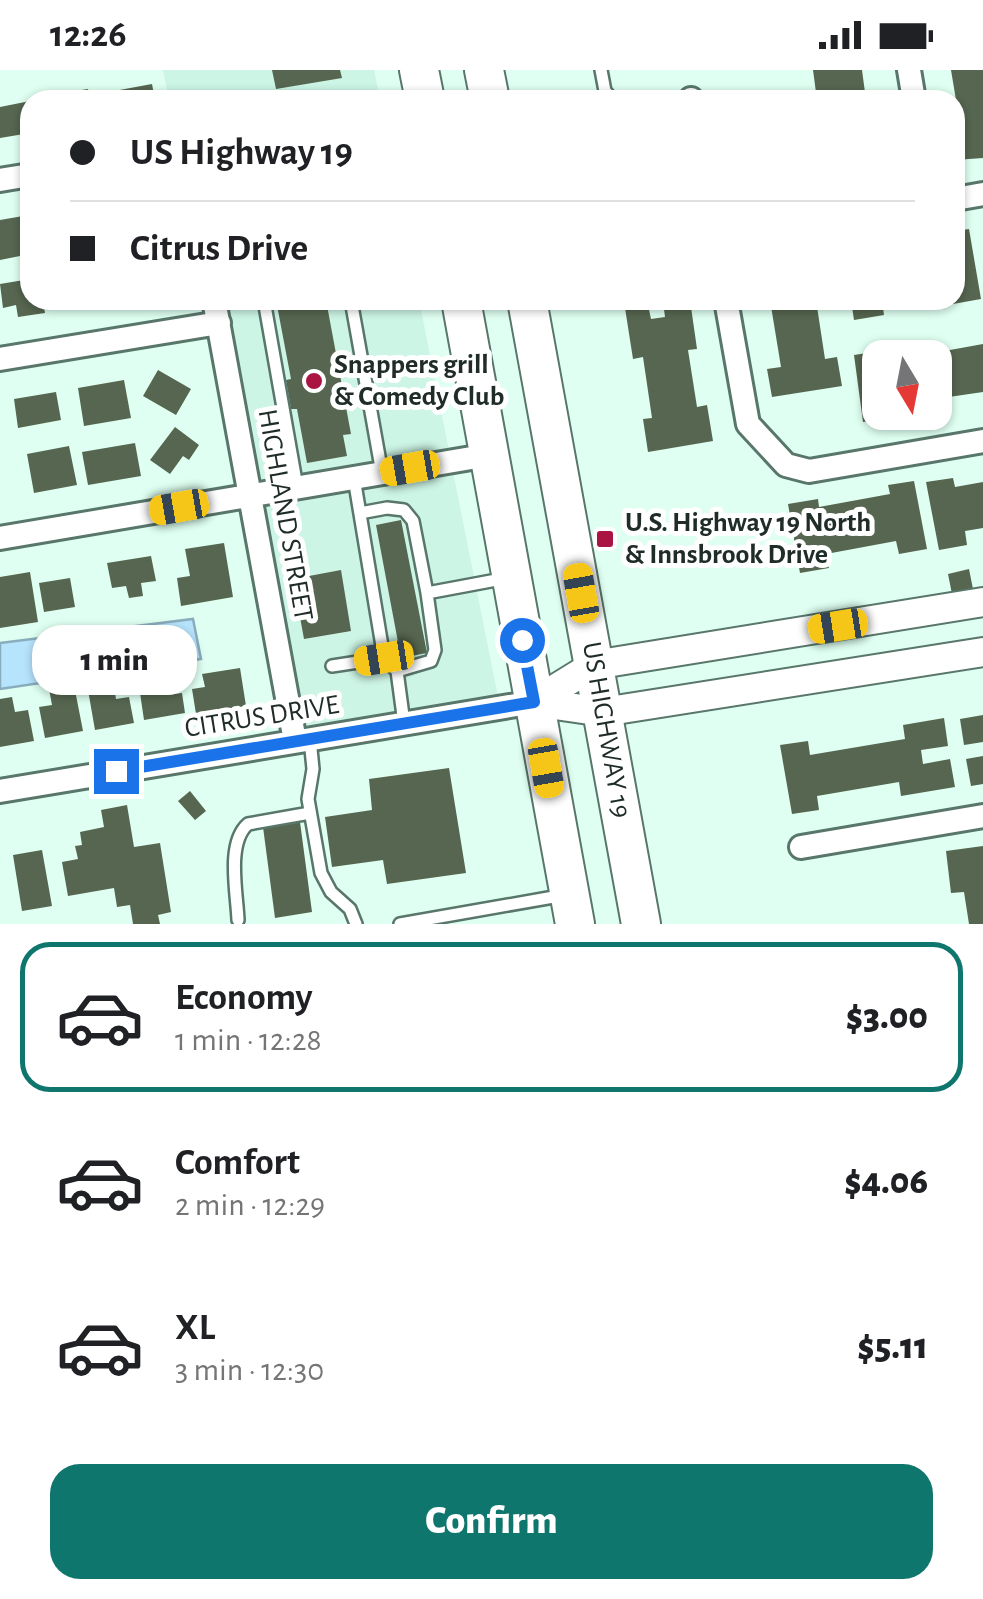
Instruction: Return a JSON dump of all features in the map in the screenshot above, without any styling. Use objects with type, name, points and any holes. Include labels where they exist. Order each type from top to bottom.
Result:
[{"type":"highway","points":[[463,310],[572,909]]},
{"type":"highway","name":"US HIGHWAY 19","points":[[529,310],[642,924]]},
{"type":"street","points":[[728,310],[748,424],[786,464],[809,471],[983,441]]},
{"type":"street","points":[[0,360],[217,312]]},
{"type":"street","name":"HIGHLAND STREET","points":[[217,312],[250,495],[303,740]]},
{"type":"street","points":[[0,538],[489,455]]},
{"type":"street","points":[[534,702],[594,665],[983,602]]},
{"type":"street","points":[[534,702],[603,712],[983,652]]},
{"type":"street","name":"CITRUS DRIVE","points":[[0,791],[534,702]]},
{"type":"street","points":[[801,847],[983,816]]},
{"type":"lane","points":[[266,310],[297,487]]},
{"type":"lane","points":[[353,310],[382,473]]},
{"type":"lane","points":[[354,478],[384,658],[397,671],[404,724]]},
{"type":"lane","points":[[360,512],[404,510],[413,521],[436,650],[431,660],[397,671]]},
{"type":"lane","points":[[427,593],[511,577]]},
{"type":"lane","points":[[332,666],[384,658]]},
{"type":"lane","points":[[303,740],[314,770],[308,799],[321,873],[356,924]]},
{"type":"lane","points":[[238,920],[236,844],[240,830],[248,824],[310,812]]},
{"type":"lane","points":[[400,924],[572,909]]},
{"type":"shaded area","points":[[163,70],[374,70],[378,90],[167,90]]},
{"type":"shaded area","points":[[226,310],[421,310],[449,451],[258,483]]},
{"type":"shaded area","points":[[453,472],[498,697],[303,729],[262,504]]},
{"type":"water","points":[[193,619],[201,659],[0,689],[0,643]]},
{"type":"building","points":[[272,70],[340,70],[342,78],[276,89]]},
{"type":"building","points":[[813,70],[862,70],[865,90],[816,90]]},
{"type":"building","points":[[951,70],[983,70],[983,158],[965,159],[965,90],[954,90]]},
{"type":"building","points":[[152,84],[153,90],[119,90]]},
{"type":"building","points":[[20,103],[20,135],[0,138],[0,107]]},
{"type":"building","points":[[20,217],[20,256],[0,260],[0,220]]},
{"type":"building","points":[[969,229],[981,299],[965,302],[965,230]]},
{"type":"building","points":[[20,281],[20,310],[45,313],[18,317],[16,305],[3,308],[0,284]]},
{"type":"building","name":"Snappers grill & Comedy Club","points":[[278,310],[328,310],[351,434],[343,435],[347,456],[307,463],[297,409],[291,409],[286,380],[291,379]]},
{"type":"building","points":[[625,310],[649,310],[651,319],[665,317],[664,310],[691,310],[697,349],[688,350],[697,407],[707,405],[713,441],[648,452],[643,419],[652,418],[643,357],[633,359]]},
{"type":"building","points":[[772,310],[818,310],[825,359],[837,357],[842,386],[772,397],[767,369],[781,367]]},
{"type":"building","points":[[852,310],[883,310],[884,315],[854,320]]},
{"type":"building","points":[[983,344],[983,392],[952,397],[952,350]]},
{"type":"building","points":[[862,354],[862,415],[854,355]]},
{"type":"building","points":[[158,370],[191,389],[176,415],[143,396]]},
{"type":"building","points":[[124,380],[131,418],[84,426],[78,388]]},
{"type":"building","points":[[56,392],[61,420],[18,428],[14,399]]},
{"type":"building","points":[[175,427],[199,445],[189,460],[183,456],[170,474],[150,460]]},
{"type":"building","points":[[135,443],[141,476],[88,485],[82,452]]},
{"type":"building","points":[[69,446],[77,485],[34,493],[27,454]]},
{"type":"building","points":[[953,478],[955,487],[983,482],[983,528],[965,531],[967,545],[939,550],[926,482]]},
{"type":"building","points":[[914,481],[927,549],[899,554],[896,541],[826,554],[829,568],[800,573],[788,504],[818,499],[819,507],[890,494],[888,485]]},
{"type":"building","points":[[401,520],[427,653],[401,658],[376,525]]},
{"type":"building","points":[[224,543],[233,597],[181,606],[177,578],[190,576],[185,549]]},
{"type":"building","points":[[151,556],[156,581],[141,583],[143,596],[129,598],[126,586],[112,588],[107,563]]},
{"type":"building","points":[[969,569],[973,589],[952,594],[948,574]]},
{"type":"building","points":[[341,570],[351,631],[304,639],[293,579]]},
{"type":"building","points":[[30,572],[38,622],[0,628],[0,577]]},
{"type":"building","points":[[70,578],[75,607],[44,612],[39,583]]},
{"type":"building","points":[[240,668],[246,706],[196,714],[192,689],[205,687],[202,674]]},
{"type":"building","points":[[165,682],[168,695],[182,693],[185,713],[144,720],[139,686]]},
{"type":"building","points":[[74,685],[83,731],[45,738],[39,707],[52,705],[49,689]]},
{"type":"building","points":[[114,686],[116,699],[129,697],[134,723],[95,730],[88,690]]},
{"type":"building","points":[[12,697],[15,712],[28,710],[34,741],[0,747],[0,699]]},
{"type":"building","points":[[983,715],[983,742],[964,745],[960,719]]},
{"type":"building","points":[[944,718],[948,746],[921,750],[923,764],[950,759],[955,787],[901,796],[899,782],[817,796],[819,810],[792,814],[780,745],[808,741],[810,755],[905,739],[903,725]]},
{"type":"building","points":[[983,756],[983,784],[971,786],[966,759]]},
{"type":"building","points":[[449,768],[466,873],[387,884],[383,860],[332,867],[325,817],[372,810],[369,779]]},
{"type":"building","points":[[190,791],[206,811],[195,820],[178,801]]},
{"type":"building","points":[[127,805],[134,847],[160,843],[171,912],[158,915],[160,924],[133,924],[130,905],[117,907],[114,888],[68,896],[62,862],[78,859],[75,846],[82,845],[80,832],[104,827],[101,810]]},
{"type":"building","points":[[300,822],[312,912],[275,918],[263,827]]},
{"type":"building","points":[[983,846],[983,924],[969,924],[964,892],[951,893],[946,851]]},
{"type":"building","points":[[42,850],[52,906],[22,911],[13,855]]},
{"type":"place","name":"Snappers grill & Comedy Club","points":[[314,381]]},
{"type":"place","name":"U.S. Highway 19 North & Innsbrook Drive","points":[[605,539]]},
{"type":"route","points":[[116,771],[534,702],[522,640]]}]
